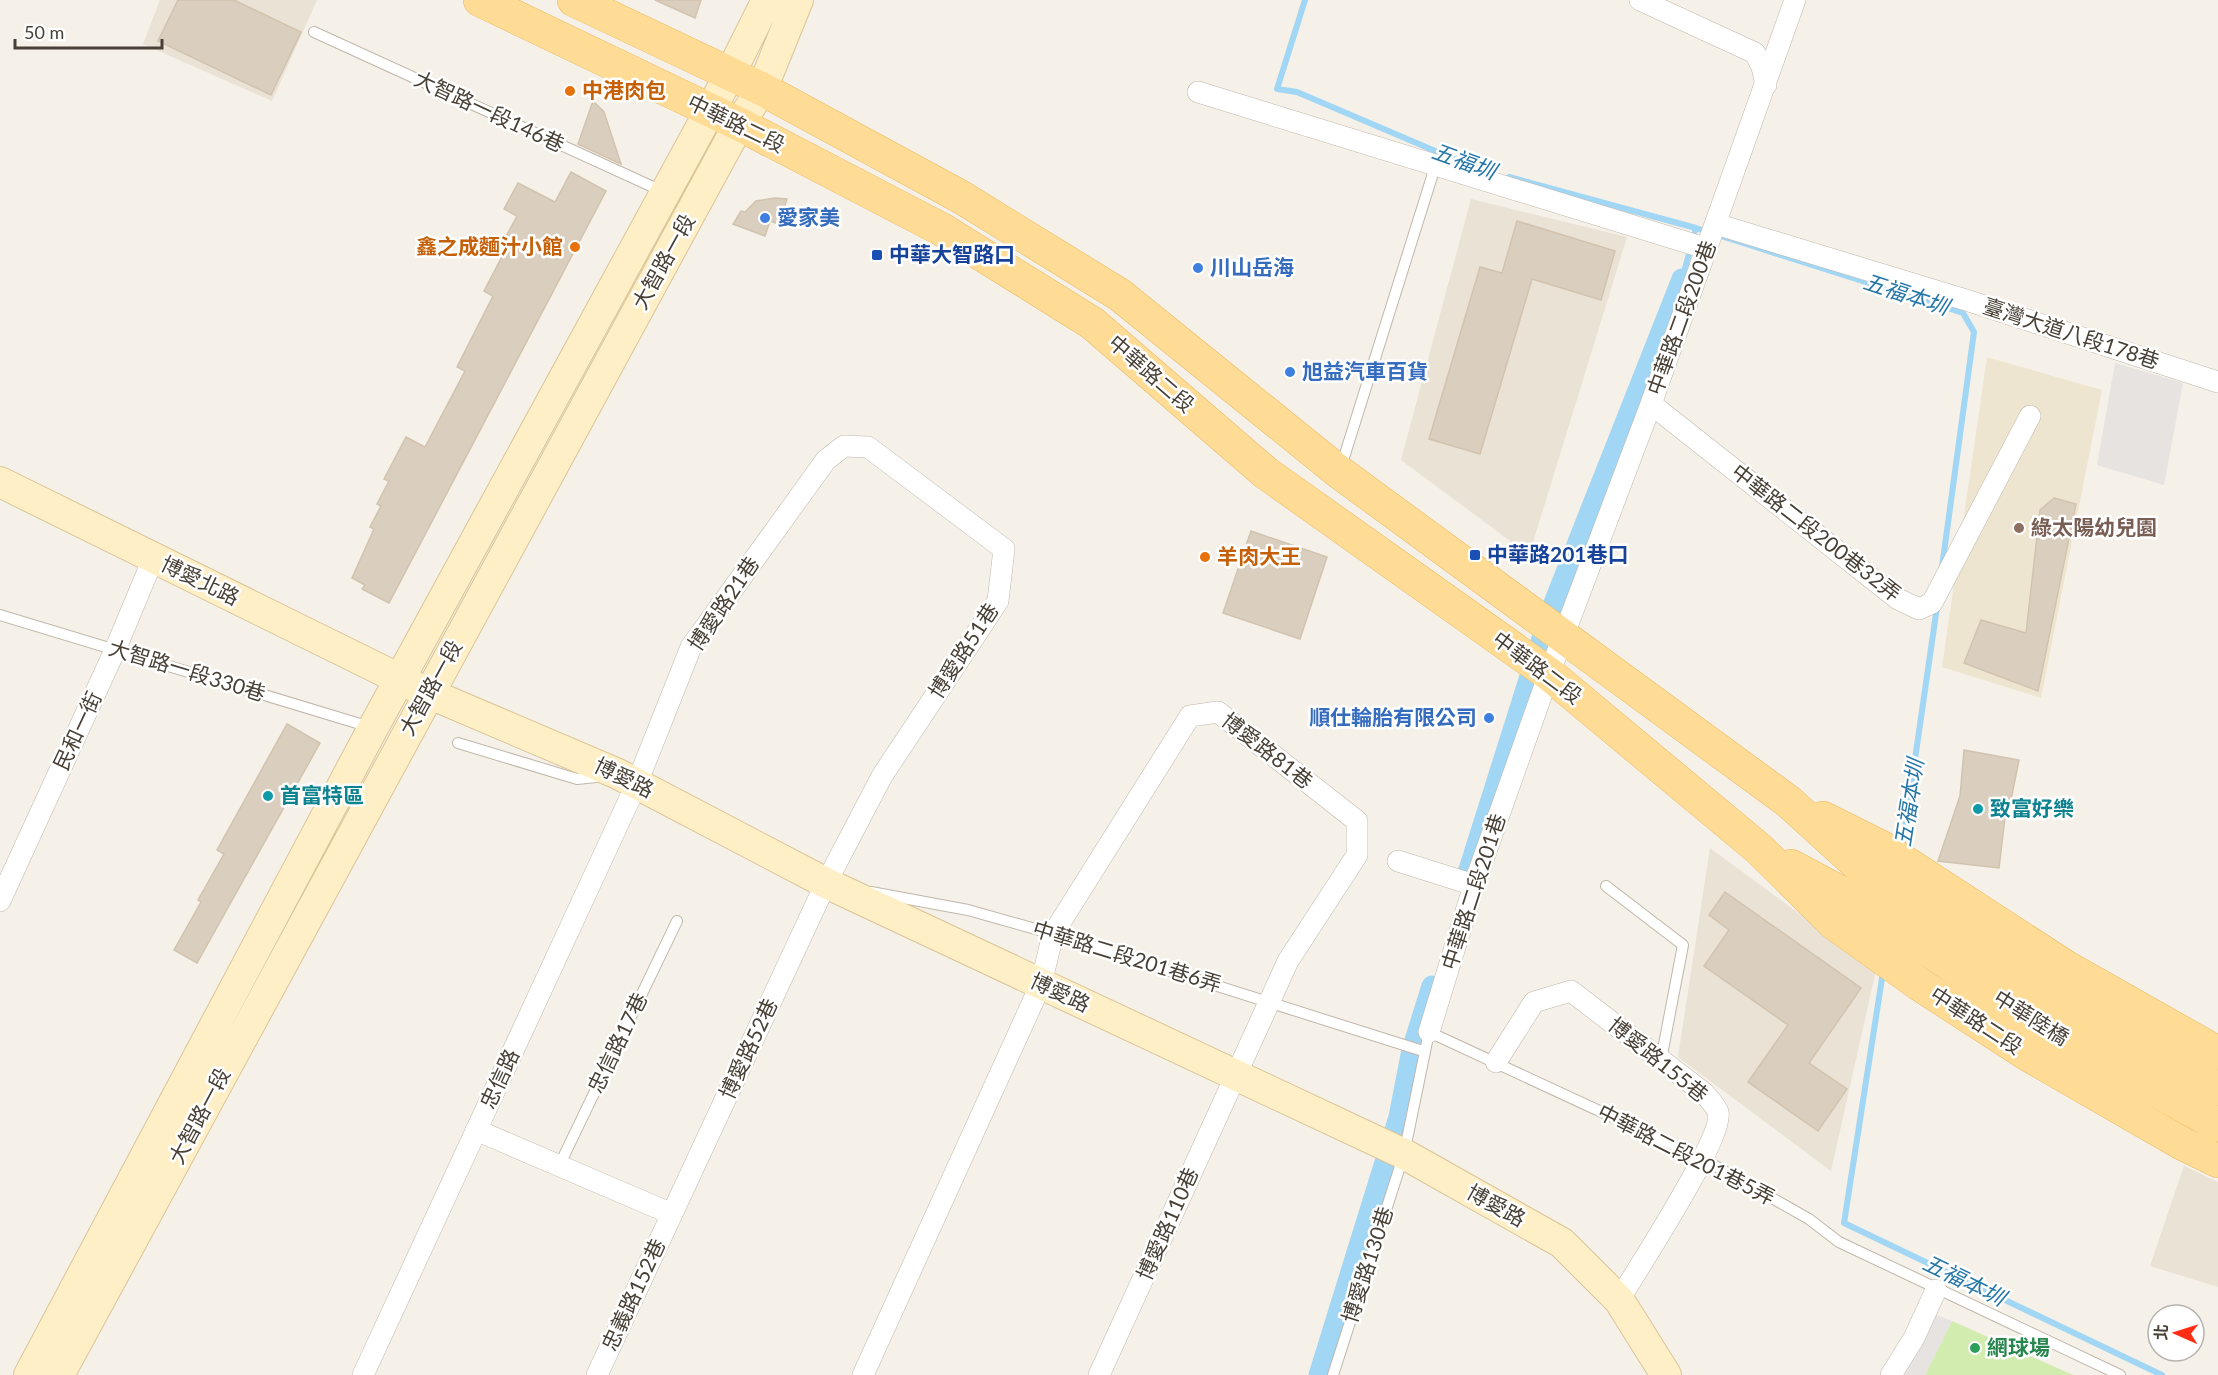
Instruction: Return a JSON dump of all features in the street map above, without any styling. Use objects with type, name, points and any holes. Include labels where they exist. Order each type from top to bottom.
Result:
[{"type":"main road","name":"中華路二段","points":[[480,0],[739,124],[941,229],[1092,323],[1266,473],[1549,674],[1758,848],[1835,924],[1918,984],[2074,1082],[2218,1161]]},
{"type":"main road","name":"中華路二段","points":[[574,0],[762,89],[961,196],[1120,295],[1339,472],[1565,635],[1789,801],[1883,848],[2066,967],[2218,1053]]},
{"type":"main road","name":"中華路二段","points":[[1789,801],[1859,886]]},
{"type":"main road","name":"中華路二段","points":[[1758,848],[1859,886]]},
{"type":"main road","name":"中華陸橋","points":[[1859,886],[2218,1089]]},
{"type":"main road","name":"中華陸橋","points":[[1859,886],[2040,1025],[2218,1125]]},
{"type":"street","name":"大智路一段","points":[[29,1375],[373,728],[730,74],[767,0]]},
{"type":"street","name":"大智路一段","points":[[59,1375],[739,124],[762,89],[798,0]]},
{"type":"street","points":[[1640,0],[1755,54],[1762,67],[1766,85]]},
{"type":"street","name":"中華路二段200巷","points":[[1565,635],[1651,405],[1795,0]]},
{"type":"street","points":[[1198,92],[1705,248]]},
{"type":"street","name":"臺灣大道八段178巷","points":[[1716,224],[1966,300],[2218,382]]},
{"type":"street","name":"中華路二段200巷32弄","points":[[1651,405],[1898,599],[1919,609],[1932,603],[2030,416]]},
{"type":"street","name":"博愛路21巷","points":[[628,779],[691,647],[826,460],[844,446]]},
{"type":"street","name":"博愛路51巷","points":[[826,883],[882,776],[998,602],[1004,549],[868,447],[844,446]]},
{"type":"street","name":"博愛北路","points":[[0,482],[400,679]]},
{"type":"street","name":"民和一街","points":[[0,901],[115,650],[153,559]]},
{"type":"street","name":"中華路二段201巷","points":[[1426,1042],[1474,885],[1565,635]]},
{"type":"street","name":"博愛路","points":[[400,679],[628,779],[826,883],[1404,1154],[1562,1243],[1619,1300],[1666,1375]]},
{"type":"street","name":"博愛路81巷","points":[[863,1375],[1041,984],[1053,934],[1190,716],[1218,712],[1357,821],[1357,855],[1288,962],[1236,1075]]},
{"type":"street","name":"忠信路","points":[[363,1375],[476,1130],[628,779]]},
{"type":"street","points":[[1398,861],[1474,885]]},
{"type":"street","name":"博愛路52巷","points":[[672,1214],[826,883]]},
{"type":"street","name":"博愛路155巷","points":[[1496,1062],[1534,1002],[1571,991],[1704,1093],[1718,1112],[1717,1128],[1703,1159],[1619,1300]]},
{"type":"street","name":"博愛路110巷","points":[[1100,1374],[1236,1075]]},
{"type":"street","points":[[476,1130],[672,1214]]},
{"type":"street","name":"忠義路152巷","points":[[597,1375],[672,1214]]},
{"type":"street","points":[[1891,1375],[1914,1338],[1936,1290]]},
{"type":"lane","name":"大智路一段146巷","points":[[314,32],[664,192]]},
{"type":"lane","points":[[1339,472],[1436,167]]},
{"type":"lane","name":"大智路一段330巷","points":[[0,615],[373,728]]},
{"type":"lane","points":[[458,743],[577,779],[628,779]]},
{"type":"lane","name":"中華路二段201巷6弄","points":[[826,883],[968,910],[1269,1001],[1426,1042]]},
{"type":"lane","points":[[1606,886],[1683,945],[1661,1060]]},
{"type":"lane","name":"忠信路17巷","points":[[559,1166],[677,921]]},
{"type":"lane","name":"中華路二段201巷5弄","points":[[1426,1042],[1496,1062],[1703,1159],[1809,1219],[1839,1242],[1936,1290],[2120,1375]]},
{"type":"lane","name":"中華路二段201巷","points":[[1404,1154],[1426,1042]]},
{"type":"lane","name":"博愛路130巷","points":[[1333,1375],[1404,1154]]},
{"type":"shaded area","points":[[160,0],[317,0],[272,101],[143,44]]},
{"type":"shaded area","points":[[1471,199],[1627,237],[1529,555],[1401,460]]},
{"type":"shaded area","name":"綠太陽幼兒園","points":[[1987,357],[2102,390],[2041,698],[1942,667]]},
{"type":"shaded area","points":[[2115,363],[2183,383],[2164,485],[2097,465]]},
{"type":"shaded area","points":[[1710,848],[1876,970],[1831,1171],[1678,1057]]},
{"type":"shaded area","points":[[2184,1166],[2218,1182],[2218,1287],[2150,1266]]},
{"type":"shaded area","points":[[1932,1313],[1952,1321],[1925,1375],[1900,1375]]},
{"type":"green space","name":"網球場","points":[[1952,1321],[2073,1375],[1925,1375]]},
{"type":"building","points":[[178,0],[234,0],[301,32],[271,95],[158,41]]},
{"type":"building","points":[[655,0],[701,0],[695,18]]},
{"type":"building","points":[[593,101],[604,112],[621,164],[578,144]]},
{"type":"building","points":[[571,172],[606,191],[389,603],[362,589],[365,585],[352,578],[374,529],[370,527],[381,506],[377,504],[389,481],[384,479],[406,437],[425,447],[465,371],[457,367],[493,296],[484,291],[507,247],[502,244],[517,216],[504,209],[518,183],[555,202]]},
{"type":"building","points":[[787,199],[779,224],[770,221],[765,236],[733,224],[741,211],[745,212],[756,201]]},
{"type":"building","points":[[1517,221],[1615,251],[1601,300],[1532,279],[1480,454],[1429,439],[1480,267],[1502,273]]},
{"type":"building","points":[[2054,498],[2076,504],[2038,691],[1964,663],[1981,620],[2026,633],[2040,510]]},
{"type":"building","points":[[1251,531],[1327,557],[1300,639],[1223,613]]},
{"type":"building","name":"首富特區","points":[[287,724],[320,743],[197,963],[174,950],[201,902],[198,900],[224,854],[217,850]]},
{"type":"building","name":"致富好樂","points":[[1964,750],[2019,760],[2009,810],[2006,809],[1999,868],[1938,861],[1960,796]]},
{"type":"building","points":[[1725,892],[1861,988],[1809,1063],[1847,1089],[1818,1131],[1748,1082],[1788,1025],[1704,966],[1729,930],[1709,915]]},
{"type":"waterway","name":"五福圳","points":[[1305,0],[1277,89],[1297,92],[1468,165]]},
{"type":"waterway","name":"五福圳","points":[[1509,177],[1696,228],[1695,231]]},
{"type":"waterway","name":"五福本圳","points":[[1696,228],[1963,313],[1974,332],[1942,567]]},
{"type":"waterway","name":"五福圳","points":[[1682,279],[1691,247]]},
{"type":"waterway","points":[[1467,876],[1550,613],[1682,279]]},
{"type":"waterway","name":"五福本圳","points":[[1902,849],[1937,607]]},
{"type":"waterway","name":"五福本圳","points":[[1883,972],[1844,1223],[2162,1375]]},
{"type":"waterway","points":[[1319,1375],[1399,1117],[1412,1050],[1432,986]]},
{"type":"place","name":"中港肉包","points":[[570,91]]},
{"type":"place","name":"愛家美","points":[[765,218]]},
{"type":"place","name":"鑫之成麵汁小館","points":[[575,247]]},
{"type":"place","name":"中華大智路口","points":[[877,255]]},
{"type":"place","name":"川山岳海","points":[[1198,268]]},
{"type":"place","name":"旭益汽車百貨","points":[[1290,372]]},
{"type":"place","name":"綠太陽幼兒園","points":[[2019,528]]},
{"type":"place","name":"中華路201巷口","points":[[1475,555]]},
{"type":"place","name":"羊肉大王","points":[[1205,557]]},
{"type":"place","name":"順仕輪胎有限公司","points":[[1489,718]]},
{"type":"place","name":"首富特區","points":[[268,796]]},
{"type":"place","name":"致富好樂","points":[[1978,809]]},
{"type":"place","name":"網球場","points":[[1975,1348]]}]
